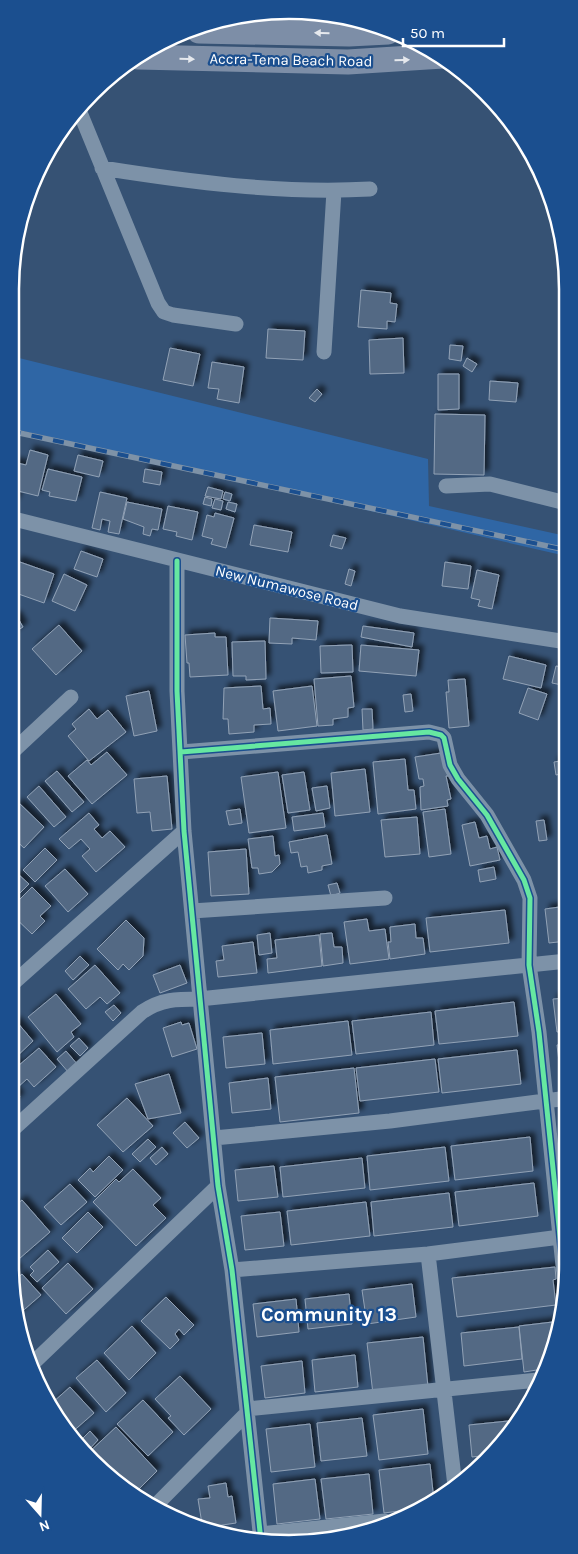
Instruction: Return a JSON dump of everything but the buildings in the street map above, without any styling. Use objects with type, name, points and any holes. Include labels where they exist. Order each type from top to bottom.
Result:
[{"type":"main road","name":"Accra-Tema Beach Road","points":[[208,31],[349,34],[375,33]]},
{"type":"main road","name":"Accra-Tema Beach Road","points":[[149,58],[348,62],[427,57]]},
{"type":"street","points":[[82,116],[158,303],[164,312],[173,316],[236,324]]},
{"type":"street","points":[[102,168],[182,180],[334,191],[370,189]]},
{"type":"street","points":[[324,352],[334,191]]},
{"type":"street","points":[[446,486],[490,484],[559,500]]},
{"type":"street","name":"New Numawose Road","points":[[19,520],[400,616],[559,641]]},
{"type":"street","points":[[178,561],[177,691],[184,832],[218,1186],[232,1270],[261,1534]]},
{"type":"street","points":[[19,746],[71,698]]},
{"type":"street","points":[[181,752],[429,732],[441,734],[446,742],[450,765],[458,779],[487,815],[524,880],[530,898],[529,965],[559,1198]]},
{"type":"street","points":[[19,978],[184,832]]},
{"type":"street","points":[[192,911],[384,898]]},
{"type":"street","points":[[19,1124],[142,1012],[154,1004],[171,998],[200,999],[559,961]]},
{"type":"street","points":[[214,1138],[390,1122],[559,1099]]},
{"type":"street","points":[[36,1360],[218,1186]]},
{"type":"street","points":[[232,1270],[428,1254],[559,1237]]},
{"type":"street","points":[[428,1254],[455,1478]]},
{"type":"street","points":[[159,1502],[247,1411],[533,1381]]},
{"type":"street","points":[[284,1535],[363,1525]]},
{"type":"shaded area","points":[[19,358],[428,459],[429,506],[559,534],[559,554],[19,430]]},
{"type":"railway","points":[[19,433],[559,549]]},
{"type":"cycle path","points":[[177,561],[177,691],[184,831],[218,1186],[232,1270],[260,1534]]},
{"type":"cycle path","points":[[181,752],[429,732],[441,735],[444,738],[450,765],[458,779],[487,815],[524,880],[530,898],[529,965],[539,1032],[559,1227]]},
{"type":"district","name":"Community 13","points":[[329,1314]]}]
